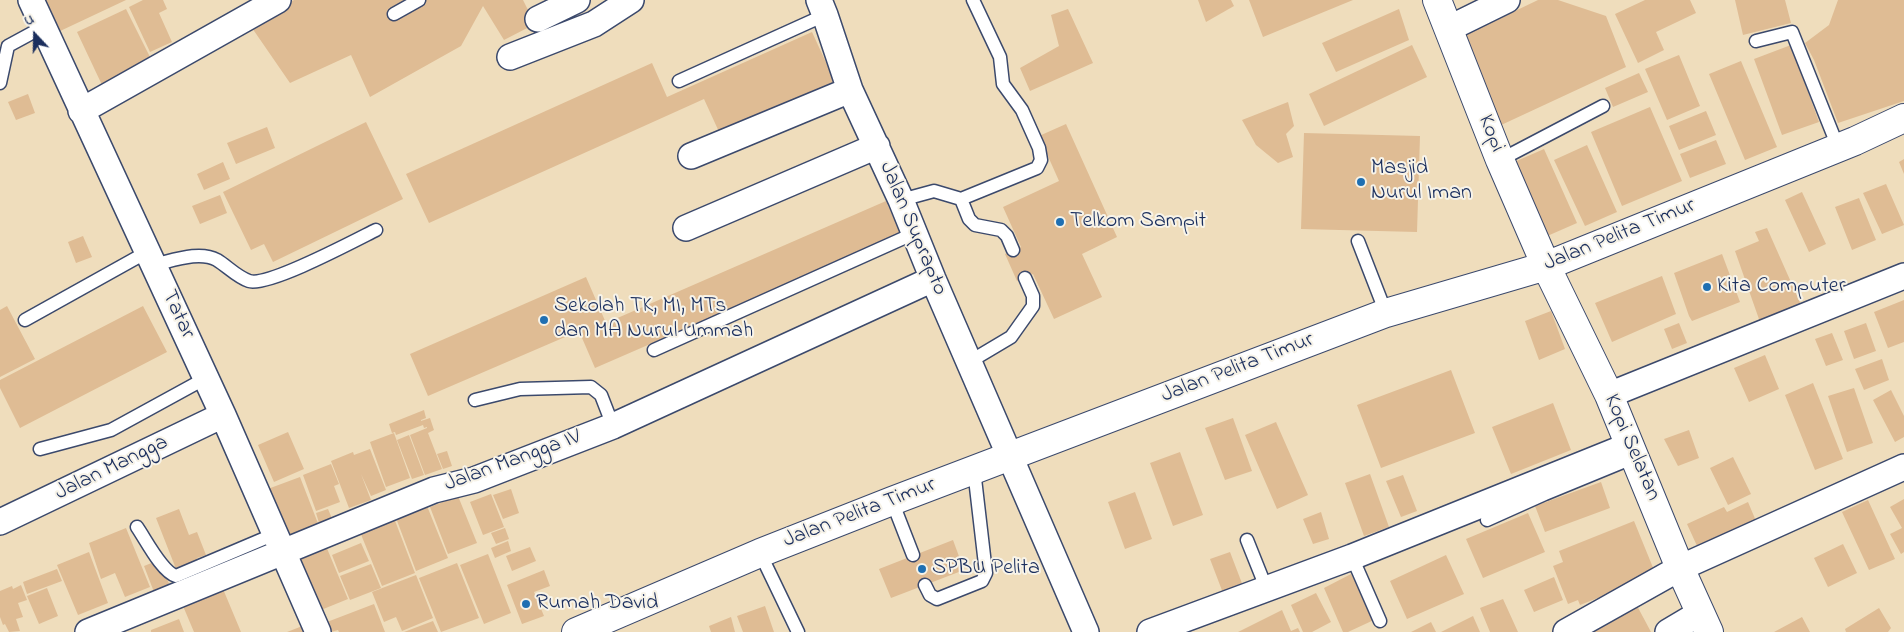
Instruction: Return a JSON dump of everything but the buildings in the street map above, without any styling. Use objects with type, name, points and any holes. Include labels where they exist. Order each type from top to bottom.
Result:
[{"type":"street","name":"Tatar","points":[[31,0],[223,415],[318,632]]},
{"type":"street","points":[[82,111],[278,0]]},
{"type":"street","points":[[538,19],[577,0]]},
{"type":"street","points":[[510,57],[594,24],[631,0]]},
{"type":"street","name":"Kopi","points":[[1437,0],[1500,160],[1546,266]]},
{"type":"street","points":[[1448,29],[1507,0]]},
{"type":"street","name":"Jalan Suprapto","points":[[822,8],[850,90],[901,200],[933,280],[1010,456],[1081,630]]},
{"type":"street","points":[[691,156],[850,90]]},
{"type":"street","name":"Jalan Pelita Timur","points":[[576,632],[760,553],[892,501],[1386,313],[1546,266],[1855,141],[1904,118]]},
{"type":"street","points":[[686,228],[877,146]]},
{"type":"street","name":"Kopi Selatan","points":[[1546,266],[1609,395],[1704,623]]},
{"type":"street","points":[[1609,395],[1904,276]]},
{"type":"street","name":"Jalan Mangga IV","points":[[88,632],[279,542],[434,490],[474,480],[613,426],[933,280]]},
{"type":"street","name":"Jalan Mangga","points":[[0,522],[223,415]]},
{"type":"street","points":[[1150,632],[1267,590],[1633,451]]},
{"type":"street","points":[[1566,632],[1680,568],[1904,467]]},
{"type":"street","points":[[1668,632],[1704,623]]},
{"type":"lane","points":[[394,14],[419,0]]},
{"type":"lane","points":[[901,200],[934,191],[961,199],[1037,168],[1041,160],[1039,148],[1022,110],[1004,84],[1000,57],[973,0]]},
{"type":"lane","points":[[680,81],[822,8]]},
{"type":"lane","points":[[0,83],[8,46],[43,27]]},
{"type":"lane","points":[[1756,41],[1792,32],[1838,147]]},
{"type":"lane","points":[[1500,160],[1603,106]]},
{"type":"lane","points":[[961,199],[969,219],[975,225],[1001,230],[1007,236],[1013,250]]},
{"type":"lane","points":[[24,320],[150,258],[199,255],[215,259],[250,282],[280,276],[376,230]]},
{"type":"lane","points":[[654,350],[915,233]]},
{"type":"lane","points":[[1358,241],[1386,313]]},
{"type":"lane","points":[[969,362],[1011,337],[1033,306],[1033,296],[1025,278]]},
{"type":"lane","points":[[40,448],[111,430],[206,378]]},
{"type":"lane","points":[[476,400],[520,389],[591,387],[601,395],[613,426]]},
{"type":"lane","points":[[1487,520],[1633,451]]},
{"type":"lane","points":[[925,585],[930,595],[937,599],[982,581],[986,573],[974,470]]},
{"type":"lane","points":[[892,501],[914,555]]},
{"type":"lane","points":[[137,528],[163,566],[176,576],[279,542]]},
{"type":"lane","points":[[1247,540],[1267,590]]},
{"type":"lane","points":[[760,553],[798,632]]},
{"type":"lane","points":[[1352,557],[1380,620]]},
{"type":"place","name":"Masjid Nurul Iman","points":[[1361,182]]},
{"type":"place","name":"Telkom Sampit","points":[[1060,222]]},
{"type":"place","name":"Kita Computer","points":[[1707,287]]},
{"type":"place","name":"Sekolah TK, MI, MTs dan MA Nurul Ummah","points":[[544,320]]},
{"type":"place","name":"SPBU Pelita","points":[[922,569]]},
{"type":"place","name":"Rumah David","points":[[526,604]]}]
